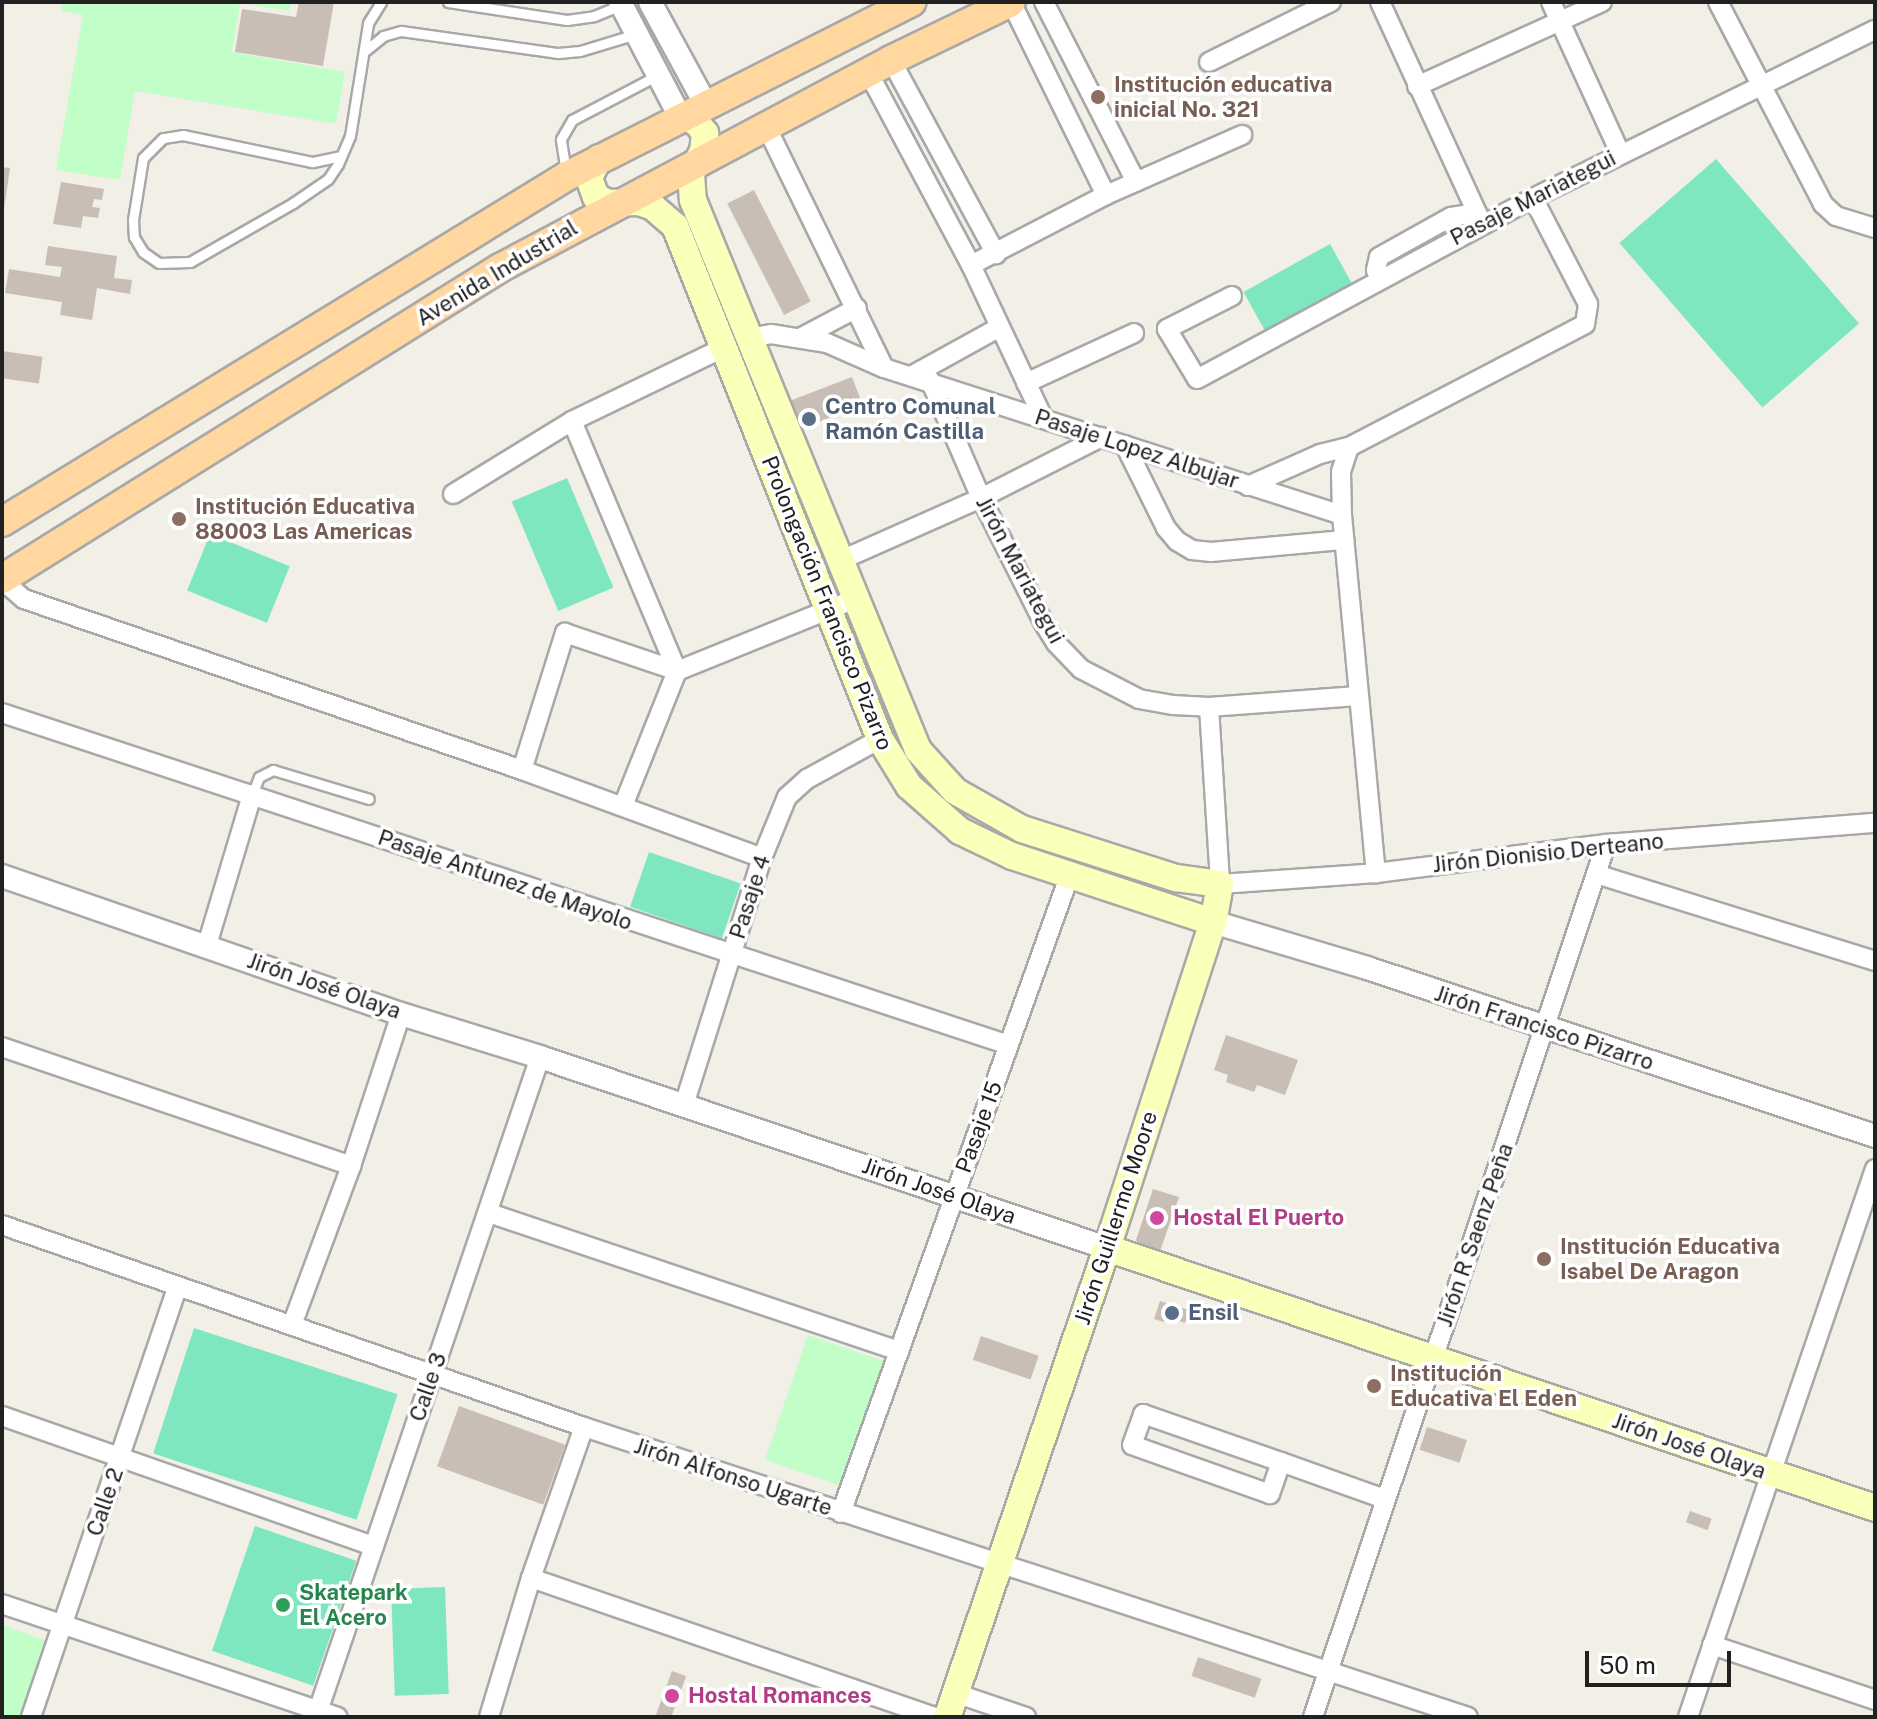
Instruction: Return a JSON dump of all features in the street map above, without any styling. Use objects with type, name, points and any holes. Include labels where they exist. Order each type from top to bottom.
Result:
[{"type":"main road","points":[[2,522],[567,176],[911,2]]},
{"type":"main road","name":"Avenida Industrial","points":[[2,579],[500,268],[880,66],[1011,2]]},
{"type":"main road","name":"Prolongación Francisco Pizarro","points":[[680,117],[695,121],[705,133],[703,151],[696,162],[690,185],[693,200],[737,343],[828,609],[880,739],[909,786],[960,831],[1012,856],[1213,922]]},
{"type":"main road","points":[[599,158],[590,171],[589,185],[602,201],[616,204]]},
{"type":"main road","name":"Prolongación Francisco Pizarro","points":[[616,204],[638,202],[653,207],[675,226],[737,343],[839,561],[918,750],[955,791],[1022,829],[1176,878],[1220,884]]},
{"type":"main road","name":"Jirón Guillermo Moore","points":[[951,1705],[1107,1248],[1213,922],[1220,884]]},
{"type":"main road","name":"Jirón José Olaya","points":[[1107,1248],[1875,1508]]},
{"type":"street","points":[[650,2],[706,105]]},
{"type":"street","points":[[1011,2],[1106,195]]},
{"type":"street","points":[[1044,2],[1136,182]]},
{"type":"street","points":[[1209,62],[1331,2]]},
{"type":"street","points":[[1380,2],[1480,219]]},
{"type":"street","points":[[1551,2],[1620,153]]},
{"type":"street","points":[[1417,86],[1602,2]]},
{"type":"street","points":[[1718,2],[1823,204],[1836,216],[1875,228]]},
{"type":"street","points":[[621,4],[680,117]]},
{"type":"street","name":"Pasaje Mariategui","points":[[1232,296],[1167,329],[1197,379],[1380,279],[1480,219],[1533,198],[1875,30]]},
{"type":"street","points":[[880,66],[996,254]]},
{"type":"street","points":[[880,66],[1043,418]]},
{"type":"street","points":[[766,126],[884,368]]},
{"type":"street","points":[[971,265],[1106,195],[1242,135]]},
{"type":"street","points":[[1248,486],[1320,454],[1349,447],[1585,324],[1588,304],[1533,198]]},
{"type":"street","points":[[802,337],[857,308]]},
{"type":"street","points":[[922,378],[1000,327]]},
{"type":"street","points":[[1026,383],[1134,333]]},
{"type":"street","name":"Pasaje Lopez Albujar","points":[[453,494],[572,421],[737,343],[771,334],[827,343],[884,368],[1342,515]]},
{"type":"street","name":"Jirón Mariategui","points":[[922,378],[1043,622],[1056,643],[1081,669],[1139,699],[1209,707],[1358,696]]},
{"type":"street","points":[[572,421],[677,671],[623,806]]},
{"type":"street","points":[[839,561],[981,498],[1101,437]]},
{"type":"street","points":[[1125,445],[1166,528],[1177,541],[1192,550],[1211,552],[1344,540]]},
{"type":"street","points":[[1349,447],[1341,472],[1342,515],[1376,873]]},
{"type":"street","points":[[2,579],[24,599],[522,770],[762,858]]},
{"type":"street","points":[[522,770],[565,633],[677,671],[855,599]]},
{"type":"street","name":"Jirón Guillermo Moore","points":[[1209,707],[1220,884]]},
{"type":"street","name":"Pasaje Antunez de Mayolo","points":[[2,713],[1009,1045]]},
{"type":"street","name":"Pasaje 4","points":[[684,1105],[762,858],[787,797],[795,786],[880,739]]},
{"type":"street","points":[[207,945],[252,795]]},
{"type":"street","name":"Jirón Dionisio Derteano","points":[[1220,884],[1376,873],[1606,844],[1875,823]]},
{"type":"street","name":"Jirón R Saenz Peña","points":[[1313,1717],[1547,1030],[1606,844]]},
{"type":"street","points":[[1596,874],[1875,961]]},
{"type":"street","name":"Jirón José Olaya","points":[[2,876],[401,1014],[540,1057],[1107,1248]]},
{"type":"street","name":"Pasaje 15","points":[[841,1513],[1069,877]]},
{"type":"street","name":"Jirón Francisco Pizarro","points":[[1213,922],[1367,968],[1875,1136]]},
{"type":"street","points":[[292,1325],[351,1166],[401,1014]]},
{"type":"street","points":[[2,1047],[351,1166]]},
{"type":"street","name":"Calle 3","points":[[318,1714],[540,1057]]},
{"type":"street","points":[[1688,1717],[1768,1473],[1875,1169]]},
{"type":"street","points":[[489,1213],[899,1351]]},
{"type":"street","name":"Jirón Alfonso Ugarte","points":[[2,1225],[584,1427],[999,1566],[1330,1669],[1468,1717]]},
{"type":"street","name":"Calle 2","points":[[31,1717],[178,1286]]},
{"type":"street","points":[[1281,1462],[1270,1494],[1132,1445],[1143,1414],[1281,1462],[1385,1499]]},
{"type":"street","points":[[2,1416],[374,1546]]},
{"type":"street","points":[[489,1717],[531,1578],[584,1427]]},
{"type":"street","points":[[531,1578],[935,1717]]},
{"type":"street","points":[[2,1604],[318,1714],[337,1717]]},
{"type":"street","points":[[1712,1645],[1875,1700]]},
{"type":"street","points":[[951,1705],[1026,1717]]},
{"type":"lane","points":[[341,156],[312,162],[183,135],[163,138],[143,158],[133,220],[134,237],[143,252],[159,263],[190,262],[320,186],[341,156],[354,123],[368,23],[381,2]]},
{"type":"lane","points":[[448,2],[567,20],[594,16],[621,4]]},
{"type":"lane","points":[[366,50],[383,36],[401,31],[558,53],[580,51],[637,34]]},
{"type":"lane","points":[[567,176],[561,139],[572,120],[658,75]]},
{"type":"lane","points":[[252,795],[259,777],[273,770],[369,799]]},
{"type":"green space","points":[[62,2],[291,2],[289,11],[240,3],[232,52],[345,72],[336,124],[135,91],[120,180],[56,170],[83,15],[61,11]]},
{"type":"green space","points":[[1716,159],[1859,324],[1762,408],[1619,243]]},
{"type":"green space","points":[[1330,244],[1356,290],[1269,338],[1243,292]]},
{"type":"green space","points":[[567,478],[613,588],[558,611],[512,501]]},
{"type":"green space","points":[[210,534],[290,566],[267,623],[187,591]]},
{"type":"green space","points":[[649,852],[741,884],[722,938],[630,907]]},
{"type":"green space","points":[[194,1328],[398,1394],[357,1520],[153,1454]]},
{"type":"green space","points":[[808,1335],[891,1364],[848,1488],[765,1460]]},
{"type":"green space","name":"Skatepark El Acero","points":[[255,1526],[356,1561],[313,1686],[212,1651]]},
{"type":"green space","points":[[445,1587],[449,1694],[395,1696],[391,1589]]},
{"type":"green space","points":[[2,1625],[47,1641],[20,1717],[2,1717]]},
{"type":"building","points":[[299,2],[334,2],[323,66],[235,52],[242,9],[296,17]]},
{"type":"building","points":[[2,167],[10,168],[4,209],[2,209]]},
{"type":"building","points":[[61,182],[104,189],[102,200],[94,199],[92,207],[100,208],[98,218],[83,216],[81,228],[53,224]]},
{"type":"building","points":[[754,190],[811,301],[784,315],[727,204]]},
{"type":"building","points":[[48,246],[117,256],[114,278],[132,280],[130,294],[97,288],[92,320],[60,315],[62,302],[5,293],[9,269],[60,277],[62,267],[45,265]]},
{"type":"building","points":[[2,351],[43,357],[39,383],[2,378]]},
{"type":"building","name":"Centro Comunal Ramón Castilla","points":[[852,377],[863,405],[794,432],[783,404]]},
{"type":"building","points":[[1226,1035],[1298,1060],[1285,1095],[1257,1085],[1254,1092],[1226,1082],[1228,1075],[1214,1070]]},
{"type":"building","name":"Hostal El Puerto","points":[[1153,1189],[1179,1197],[1159,1254],[1139,1247],[1136,1240]]},
{"type":"building","name":"Ensil","points":[[1160,1301],[1189,1310],[1185,1323],[1166,1317],[1164,1322],[1154,1319]]},
{"type":"building","points":[[981,1336],[1039,1356],[1031,1379],[973,1360]]},
{"type":"building","points":[[459,1406],[565,1445],[543,1505],[437,1466]]},
{"type":"building","points":[[1427,1427],[1467,1440],[1460,1463],[1420,1450]]},
{"type":"building","points":[[1690,1511],[1712,1519],[1708,1530],[1686,1522]]},
{"type":"building","points":[[1198,1657],[1261,1679],[1255,1698],[1191,1676]]},
{"type":"building","name":"Hostal Romances","points":[[672,1671],[686,1676],[671,1717],[656,1716]]},
{"type":"place","name":"Institución educativa inicial No. 321","points":[[1098,97]]},
{"type":"place","name":"Centro Comunal Ramón Castilla","points":[[809,419]]},
{"type":"place","name":"Institución Educativa 88003 Las Americas","points":[[179,519]]},
{"type":"place","name":"Hostal El Puerto","points":[[1157,1218]]},
{"type":"place","name":"Institución Educativa Isabel De Aragon","points":[[1544,1259]]},
{"type":"place","name":"Ensil","points":[[1172,1313]]},
{"type":"place","name":"Institución Educativa El Eden","points":[[1374,1386]]},
{"type":"place","name":"Skatepark El Acero","points":[[283,1605]]},
{"type":"place","name":"Hostal Romances","points":[[672,1696]]}]
